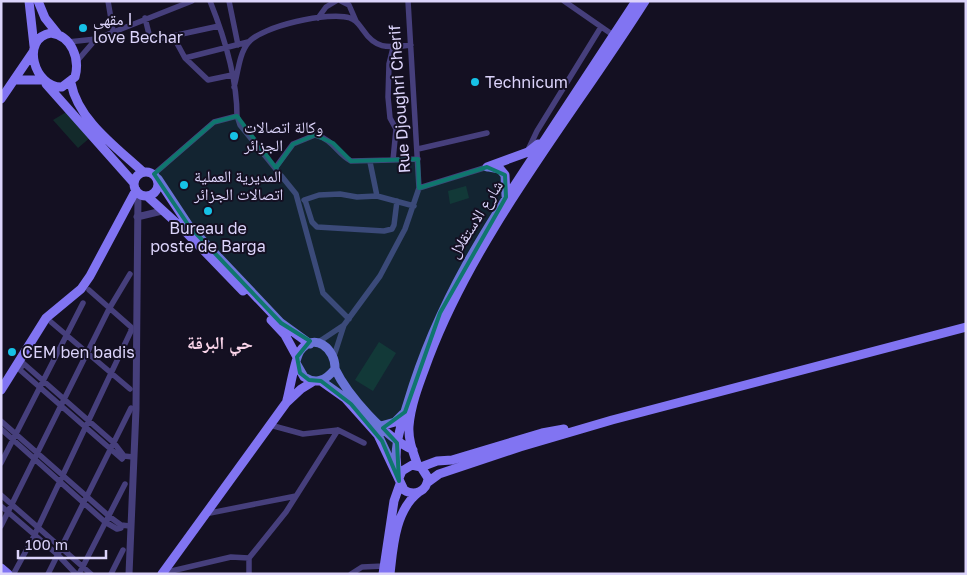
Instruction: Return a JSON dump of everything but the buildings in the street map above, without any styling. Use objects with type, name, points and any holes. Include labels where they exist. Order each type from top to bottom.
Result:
[{"type":"main road","points":[[30,1],[37,71],[44,82],[136,189],[147,196],[182,228],[276,325],[285,336],[304,377],[317,381],[345,398],[378,435],[399,480],[407,492],[419,492]]},
{"type":"main road","points":[[16,80],[44,82],[57,88],[71,83],[77,72],[77,61],[68,42],[57,34],[45,18],[38,1]]},
{"type":"main road","name":"شارع الاستقلال","points":[[399,480],[396,467],[397,443],[426,345],[440,313],[467,261],[506,197],[636,1]]},
{"type":"main road","name":"شارع الاستقلال","points":[[420,467],[412,450],[409,426],[416,396],[433,347],[458,292],[512,201],[645,1]]},
{"type":"main road","points":[[1,99],[16,80],[41,36],[57,34]]},
{"type":"main road","points":[[71,83],[75,98],[106,138],[143,172],[156,177],[189,226],[281,322],[313,343],[327,347],[334,356],[335,369],[347,391],[397,443],[412,450]]},
{"type":"main road","points":[[487,167],[528,152],[546,137]]},
{"type":"main road","points":[[487,167],[500,169],[505,174],[507,184],[506,197]]},
{"type":"main road","points":[[1,390],[46,318],[81,289],[90,276],[136,189],[137,175],[143,172]]},
{"type":"main road","points":[[147,196],[157,190],[156,177]]},
{"type":"main road","points":[[390,574],[395,538],[400,521],[413,497],[439,474],[612,420],[966,327]]},
{"type":"main road","points":[[286,403],[300,351],[313,343]]},
{"type":"main road","points":[[162,574],[286,403],[301,389],[335,369]]},
{"type":"main road","points":[[381,426],[395,422],[405,412]]},
{"type":"main road","points":[[383,570],[394,501],[399,480],[406,467],[420,467],[437,461],[452,460],[542,433],[612,420]]},
{"type":"main road","points":[[420,467],[427,474],[428,482]]},
{"type":"main road","points":[[1,568],[11,573]]},
{"type":"street","points":[[108,1],[114,31]]},
{"type":"street","points":[[68,42],[96,39],[192,1]]},
{"type":"street","points":[[210,1],[219,26],[232,75],[237,116],[240,125],[293,188],[317,228],[388,231],[394,226],[397,201]]},
{"type":"street","points":[[229,1],[238,45]]},
{"type":"street","points":[[318,18],[326,6],[336,1]]},
{"type":"street","points":[[341,1],[349,6],[356,21],[375,43],[393,48],[411,45]]},
{"type":"street","name":"Rue Djoughri Cherif","points":[[344,325],[380,276],[396,249],[414,206],[419,188],[408,1]]},
{"type":"street","points":[[564,1],[614,35]]},
{"type":"street","points":[[185,58],[225,49],[248,42],[270,30],[318,18],[342,16],[356,21]]},
{"type":"street","points":[[145,18],[152,40],[219,26]]},
{"type":"street","points":[[528,152],[537,131],[601,27]]},
{"type":"street","points":[[173,36],[185,58],[208,80],[232,75]]},
{"type":"street","points":[[77,61],[96,39]]},
{"type":"street","points":[[234,87],[243,52],[248,42]]},
{"type":"street","points":[[393,48],[389,64],[388,97],[390,118],[396,129],[393,160]]},
{"type":"street","points":[[156,177],[214,122],[237,116]]},
{"type":"street","points":[[418,149],[487,133]]},
{"type":"street","points":[[276,167],[293,144],[315,136],[333,143],[345,158],[351,161],[370,162],[418,159]]},
{"type":"street","points":[[370,162],[376,196]]},
{"type":"street","points":[[419,188],[487,167]]},
{"type":"street","points":[[129,574],[137,351],[136,189]]},
{"type":"street","points":[[302,201],[319,195],[340,194],[357,197],[376,196],[414,206]]},
{"type":"street","points":[[302,201],[323,293],[349,319]]},
{"type":"street","points":[[137,217],[162,210]]},
{"type":"street","points":[[1,526],[110,309],[130,274]]},
{"type":"street","points":[[11,573],[34,536],[112,375],[131,329],[89,290]]},
{"type":"street","points":[[1,462],[83,303]]},
{"type":"street","points":[[51,322],[130,389]]},
{"type":"street","points":[[313,343],[344,325]]},
{"type":"street","points":[[334,356],[344,325]]},
{"type":"street","points":[[112,446],[89,422],[62,403],[39,388],[20,370],[23,362],[62,403],[86,428],[124,456],[134,457]]},
{"type":"street","points":[[48,574],[131,408]]},
{"type":"street","points":[[1,421],[34,459],[85,498],[116,529],[120,528],[121,525],[130,526]]},
{"type":"street","points":[[270,425],[303,434],[338,430],[364,443]]},
{"type":"street","points":[[1,429],[38,452],[61,478]]},
{"type":"street","points":[[249,574],[249,558],[286,512],[338,430]]},
{"type":"street","points":[[1,506],[77,574],[126,484]]},
{"type":"street","points":[[1,495],[91,574]]},
{"type":"street","points":[[205,514],[296,496]]},
{"type":"street","points":[[111,574],[123,550]]},
{"type":"street","points":[[162,574],[231,557],[249,558]]},
{"type":"street","points":[[351,574],[362,567],[383,570]]},
{"type":"highlighted area","points":[[237,116],[276,168],[293,144],[315,135],[333,143],[351,161],[418,159],[419,188],[487,167],[505,175],[506,197],[440,313],[405,412],[383,428],[397,443],[399,481],[382,441],[351,404],[321,381],[309,380],[300,373],[297,357],[310,341],[281,323],[189,226],[154,174],[214,122]]},
{"type":"green space","points":[[68,111],[92,136],[78,148],[53,120]]},
{"type":"green space","points":[[466,186],[469,198],[450,204],[448,191]]},
{"type":"green space","points":[[379,342],[396,353],[373,391],[355,380]]},
{"type":"place","name":"مقهى I love Bechar","points":[[83,28]]},
{"type":"place","name":"Technicum","points":[[475,82]]},
{"type":"place","name":"وكالة اتصالات الجزائر","points":[[234,136]]},
{"type":"place","name":"المديرية العملية اتصالات الجزائر","points":[[184,185]]},
{"type":"place","name":"Bureau de poste de Barga","points":[[208,211]]},
{"type":"place","name":"CEM ben badis","points":[[12,352]]},
{"type":"district","name":"حي البرقة","points":[[220,343]]}]
